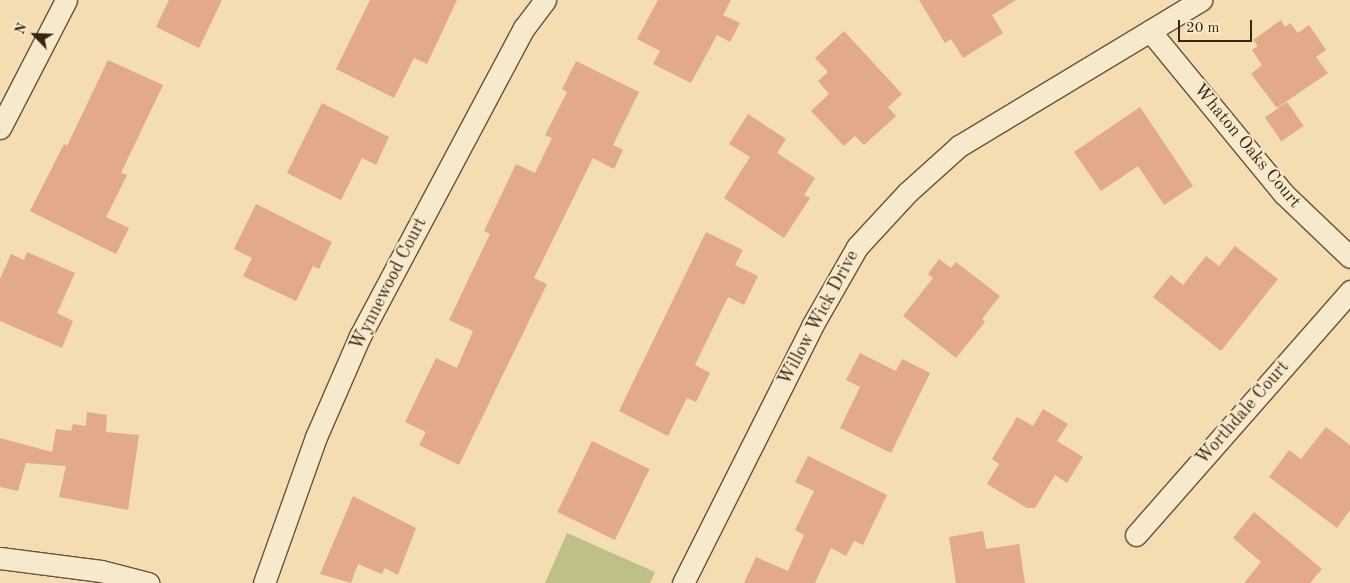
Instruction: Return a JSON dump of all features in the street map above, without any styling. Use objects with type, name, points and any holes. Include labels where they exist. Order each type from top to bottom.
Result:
[{"type":"street","points":[[0,128],[66,0]]},
{"type":"street","name":"Wynnewood Court","points":[[264,583],[316,436],[360,336],[524,28],[545,0]]},
{"type":"street","name":"Willow Wick Drive","points":[[683,583],[812,326],[857,247],[908,192],[959,146],[1201,0]]},
{"type":"street","name":"Whaton Oaks Court","points":[[1150,31],[1284,194],[1350,257]]},
{"type":"street","name":"Worthdale Court","points":[[1136,535],[1350,291]]},
{"type":"street","points":[[0,558],[101,571],[148,583]]},
{"type":"green space","points":[[567,533],[655,572],[650,583],[545,583]]},
{"type":"building","points":[[169,0],[222,0],[199,48],[156,27]]},
{"type":"building","points":[[370,0],[457,0],[427,64],[414,58],[394,98],[336,69]]},
{"type":"building","points":[[658,0],[731,0],[723,15],[740,23],[730,42],[717,35],[691,83],[653,64],[660,51],[637,39]]},
{"type":"building","points":[[919,0],[1016,0],[992,15],[1003,33],[963,58],[951,39],[945,43]]},
{"type":"building","points":[[1281,20],[1285,27],[1290,23],[1298,33],[1309,25],[1326,50],[1316,57],[1328,73],[1277,108],[1251,74],[1262,65],[1252,50],[1258,46],[1253,40]]},
{"type":"building","points":[[844,31],[902,94],[888,107],[896,116],[864,145],[855,136],[844,146],[811,111],[829,94],[818,81],[828,72],[815,58]]},
{"type":"building","points":[[108,60],[163,85],[121,173],[127,175],[106,217],[129,228],[116,254],[30,211],[64,144],[67,146]]},
{"type":"building","points":[[576,61],[639,92],[613,145],[623,150],[614,169],[593,158],[534,278],[547,284],[459,465],[419,445],[426,432],[405,422],[436,358],[457,368],[473,331],[449,320],[490,234],[484,231],[516,164],[535,173],[552,138],[545,135],[567,92],[562,89]]},
{"type":"building","points":[[1287,102],[1304,126],[1282,141],[1265,117]]},
{"type":"building","points":[[322,103],[389,137],[376,165],[362,158],[341,200],[287,173]]},
{"type":"building","points":[[1140,107],[1193,186],[1164,205],[1138,166],[1101,191],[1074,152]]},
{"type":"building","points":[[748,114],[786,139],[777,153],[815,178],[804,195],[810,198],[784,238],[724,198],[750,157],[729,144]]},
{"type":"building","points":[[256,204],[332,242],[319,269],[313,266],[296,301],[243,276],[252,258],[234,249]]},
{"type":"building","points":[[706,232],[743,250],[735,265],[758,276],[744,305],[728,297],[695,365],[710,373],[696,402],[687,398],[668,436],[619,411]]},
{"type":"building","points":[[1235,246],[1278,279],[1221,351],[1153,297],[1171,275],[1183,285],[1206,256],[1219,266]]},
{"type":"building","points":[[27,252],[75,273],[57,313],[73,321],[62,348],[0,321],[0,279],[11,254],[24,260]]},
{"type":"building","points":[[939,259],[951,268],[956,262],[1000,296],[982,319],[985,322],[956,358],[903,316],[933,278],[928,274]]},
{"type":"building","points":[[860,353],[896,371],[902,359],[930,373],[891,453],[840,428],[860,387],[846,380]]},
{"type":"building","points":[[1043,409],[1068,424],[1057,441],[1083,457],[1067,483],[1055,475],[1035,508],[1027,508],[987,484],[999,464],[992,459],[1017,417],[1033,426]]},
{"type":"building","points":[[87,412],[107,415],[106,432],[139,435],[128,510],[59,497],[66,466],[26,463],[18,491],[0,487],[0,438],[52,452],[56,429],[71,431],[73,424],[86,426]]},
{"type":"building","points":[[1326,427],[1350,445],[1350,510],[1337,528],[1269,477],[1289,450],[1301,459]]},
{"type":"building","points":[[592,441],[650,469],[615,540],[557,512]]},
{"type":"building","points":[[808,456],[887,495],[863,545],[854,541],[846,556],[831,548],[815,583],[744,583],[756,557],[788,571],[804,535],[795,530],[814,491],[795,482]]},
{"type":"building","points":[[353,496],[416,528],[398,575],[385,568],[382,574],[358,564],[351,583],[320,574]]},
{"type":"building","points":[[1254,512],[1322,569],[1310,583],[1244,583],[1261,562],[1233,538]]},
{"type":"building","points":[[983,531],[986,549],[1019,544],[1025,583],[956,583],[949,537]]}]
